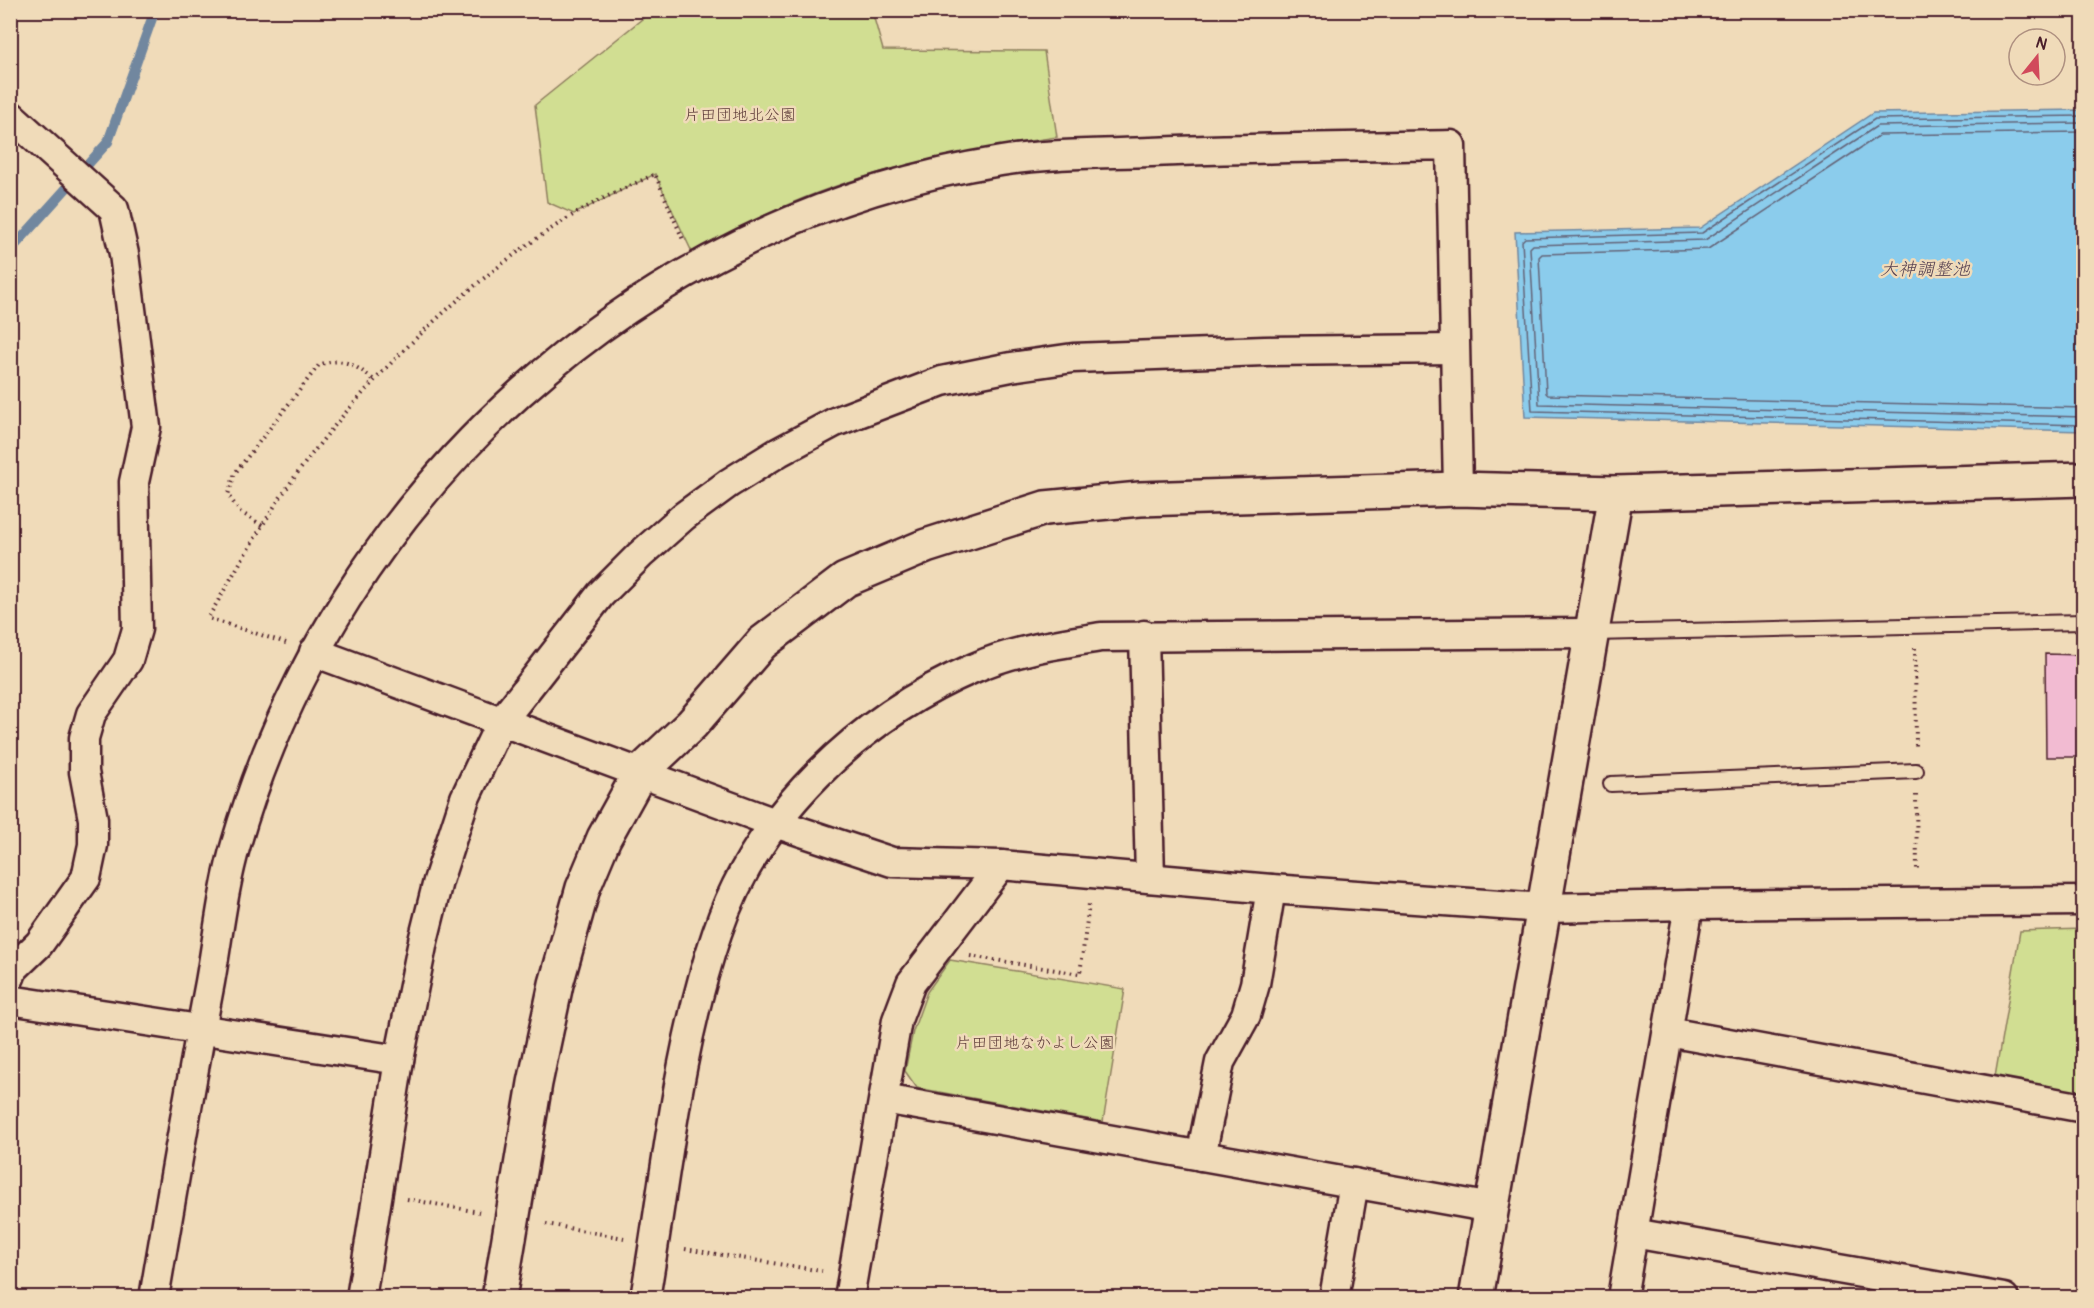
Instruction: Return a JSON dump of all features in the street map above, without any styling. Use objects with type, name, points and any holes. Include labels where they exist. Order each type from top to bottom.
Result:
[{"type":"street","points":[[10,115],[114,209],[121,243],[146,427],[134,482],[138,629],[128,660],[91,714],[84,738],[84,772],[93,819],[93,844],[86,878],[39,944],[13,969],[10,977]]},
{"type":"street","points":[[154,1298],[235,848],[267,752],[314,652],[367,566],[443,470],[495,416],[560,357],[695,267],[738,244],[812,212],[889,186],[998,162],[1044,156],[1451,145],[1458,489]]},
{"type":"street","points":[[361,1298],[380,1194],[399,1060],[423,941],[438,881],[465,798],[501,722],[573,626],[640,555],[729,483],[778,452],[846,418],[942,381],[1011,367],[1073,358],[1265,351],[1454,349]]},
{"type":"street","points":[[498,1298],[535,1083],[568,935],[582,888],[604,838],[640,772],[692,724],[762,644],[845,580],[926,546],[1045,508],[1140,499],[1458,489],[1616,493],[2084,479]]},
{"type":"street","points":[[1476,1298],[1616,493]]},
{"type":"street","points":[[645,1298],[680,1086],[696,1006],[732,895],[775,823],[835,758],[873,724],[965,672],[1040,646],[1101,637],[1592,633]]},
{"type":"street","points":[[1144,635],[1150,878]]},
{"type":"street","points":[[314,652],[775,823],[892,862],[1001,865],[1271,889],[1544,908],[2084,901]]},
{"type":"street","points":[[851,1287],[897,1020],[911,983],[1001,865]]},
{"type":"street","points":[[1201,1156],[1220,1062],[1246,1015],[1256,984],[1271,889]]},
{"type":"street","points":[[1622,1298],[1689,905]]},
{"type":"street","points":[[10,1000],[399,1060]]},
{"type":"street","points":[[1668,1032],[2084,1108]]},
{"type":"street","points":[[884,1099],[1491,1208]]},
{"type":"street","points":[[1334,1298],[1354,1183]]},
{"type":"street","points":[[1633,1233],[2004,1298]]},
{"type":"lane","points":[[1592,633],[2084,622]]},
{"type":"lane","points":[[1611,784],[1916,771]]},
{"type":"path","points":[[314,652],[208,618],[262,525],[302,467],[374,380],[464,296],[534,241],[574,214],[655,174],[695,267]]},
{"type":"path","points":[[262,525],[240,512],[228,495],[235,473],[319,365],[343,360],[353,363],[374,380]]},
{"type":"path","points":[[1915,626],[1916,681]]},
{"type":"path","points":[[935,950],[1080,974],[1093,873]]},
{"type":"path","points":[[380,1194],[655,1244],[851,1287]]},
{"type":"green space","name":"片田団地北公園","points":[[652,11],[872,11],[883,50],[1044,51],[1057,137],[961,153],[865,177],[790,204],[692,252],[655,174],[574,214],[547,202],[535,105]]},
{"type":"green space","points":[[2083,929],[2083,1093],[1995,1077],[2020,931]]},
{"type":"green space","name":"片田団地なかよし公園","points":[[950,960],[1125,989],[1103,1122],[917,1088],[905,1071],[913,1031],[927,992]]},
{"type":"water","name":"大神調整池","points":[[2083,110],[2083,431],[1525,417],[1515,232],[1700,228],[1873,113]]},
{"type":"building","points":[[2045,654],[2084,655],[2084,757],[2046,757]]},
{"type":"waterway","points":[[10,251],[108,142],[155,10]]}]
